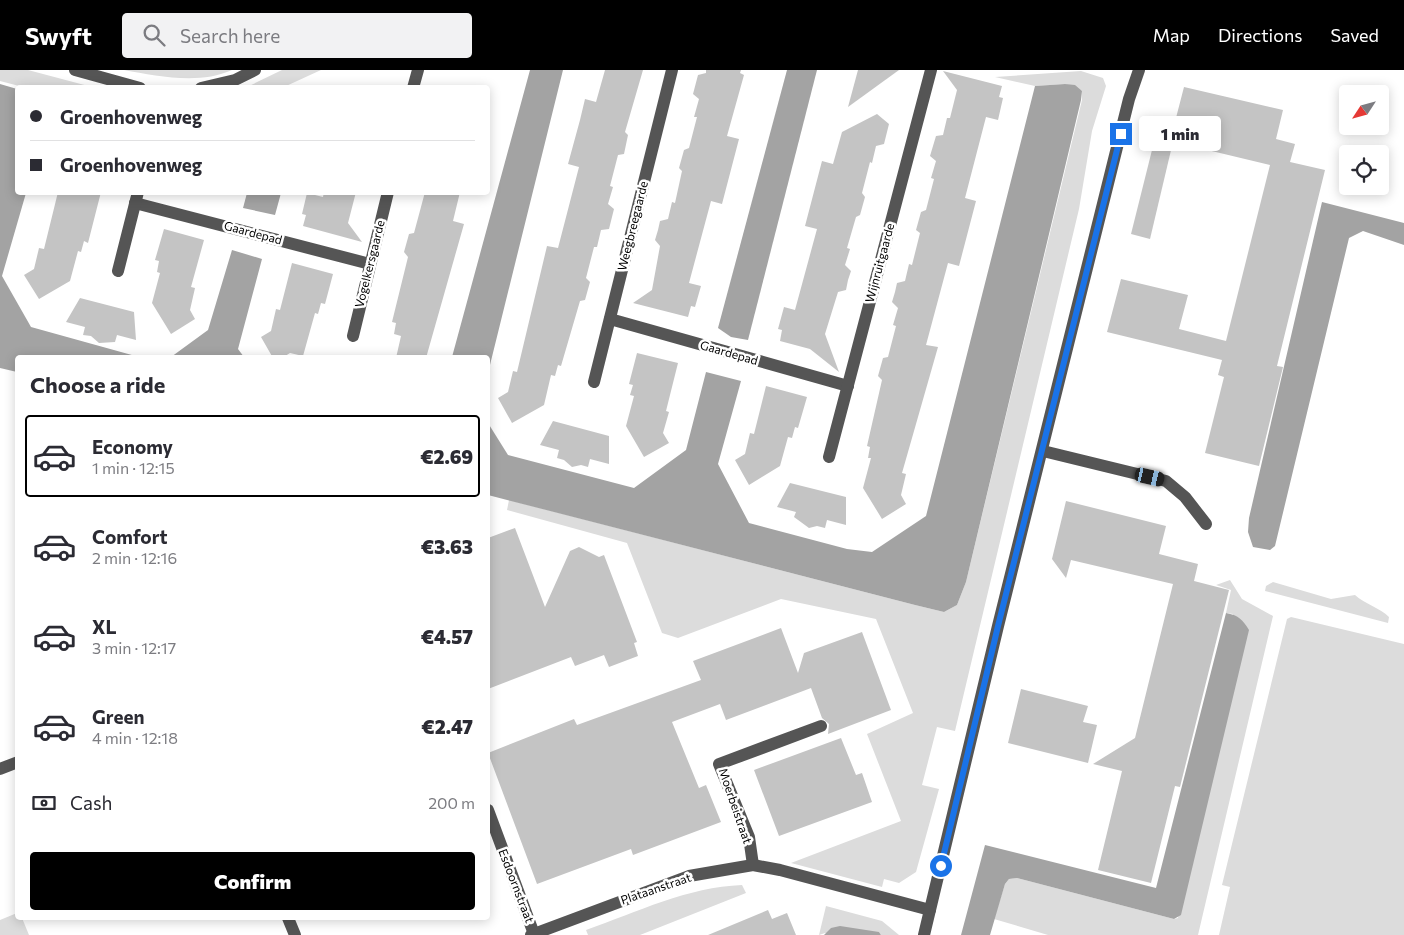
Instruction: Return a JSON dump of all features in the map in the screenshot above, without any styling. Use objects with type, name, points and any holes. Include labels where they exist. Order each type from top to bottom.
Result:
[{"type":"street","points":[[75,70],[129,85]]},
{"type":"street","points":[[214,85],[235,80],[255,70]]},
{"type":"street","points":[[415,85],[418,70]]},
{"type":"street","name":"Weegbreegaarde","points":[[594,382],[672,70]]},
{"type":"street","name":"Wijnruitgaarde","points":[[829,457],[931,70]]},
{"type":"street","points":[[924,935],[1129,99],[1139,70]]},
{"type":"street","name":"Vogelkersgaarde","points":[[353,336],[387,195]]},
{"type":"street","points":[[118,271],[137,198]]},
{"type":"street","name":"Gaardepad","points":[[137,198],[370,264]]},
{"type":"street","name":"Gaardepad","points":[[610,320],[848,386]]},
{"type":"street","points":[[1043,451],[1166,481],[1185,497],[1206,524]]},
{"type":"street","name":"Moerbeistraat","points":[[753,865],[749,837],[719,764],[821,726]]},
{"type":"street","points":[[0,769],[15,763]]},
{"type":"street","name":"Esdoornstraat","points":[[490,816],[533,934]]},
{"type":"street","name":"Plataanstraat","points":[[533,934],[689,876],[753,865],[780,870],[930,910]]},
{"type":"street","points":[[289,920],[294,935]]},
{"type":"shaded area","points":[[0,70],[28,70],[84,85],[15,85],[0,81]]},
{"type":"shaded area","points":[[124,70],[232,70],[206,77],[178,78]]},
{"type":"shaded area","points":[[282,70],[321,70],[288,85],[251,85]]},
{"type":"shaded area","points":[[530,70],[563,70],[490,365],[490,355],[453,355]]},
{"type":"shaded area","points":[[787,70],[817,70],[748,340],[731,337],[718,328]]},
{"type":"shaded area","points":[[1081,71],[1103,78],[1106,86],[1092,131],[1079,209],[955,731],[937,727],[922,785],[939,789],[916,872],[899,883],[884,879],[882,887],[791,863],[901,821],[867,734],[913,713],[876,619],[781,599],[678,638],[662,633],[627,543],[507,510],[509,500],[944,612],[957,605],[966,582],[1082,100],[1082,91],[1065,84],[1035,86],[995,77]]},
{"type":"shaded area","points":[[0,84],[15,88],[15,195],[25,195],[2,276],[31,327],[132,355],[15,355],[15,372],[0,368]]},
{"type":"shaded area","points":[[1075,85],[1082,91],[1081,100],[966,582],[957,605],[944,612],[490,496],[490,426],[508,455],[634,488],[686,450],[706,372],[741,381],[718,464],[749,523],[847,549],[872,552],[926,516],[1035,86]]},
{"type":"shaded area","points":[[246,195],[280,195],[275,215],[243,208]]},
{"type":"shaded area","points":[[1322,202],[1404,223],[1404,245],[1363,231],[1349,238],[1275,546],[1270,550],[1253,547],[1248,532],[1249,518]]},
{"type":"shaded area","points":[[232,250],[262,259],[238,349],[242,355],[174,355],[208,330]]},
{"type":"shaded area","points":[[1230,580],[1242,599],[1273,616],[1198,935],[1048,935],[994,919],[1005,884],[1009,879],[1017,878],[1174,919],[1178,918],[1233,614],[1226,613],[1231,590],[1216,585]]},
{"type":"shaded area","points":[[1273,582],[1331,599],[1355,595],[1389,617],[1388,623],[1265,591],[1266,586]]},
{"type":"shaded area","points":[[1226,613],[1240,618],[1249,630],[1181,915],[1174,919],[1017,878],[1009,879],[1005,884],[990,935],[961,935],[985,845],[1156,888]]},
{"type":"shaded area","points":[[1291,617],[1404,644],[1404,935],[1219,935],[1230,887],[1222,885],[1287,619]]},
{"type":"shaded area","points":[[742,885],[746,893],[640,935],[588,935],[586,930],[682,895],[702,890]]},
{"type":"shaded area","points":[[826,906],[882,921],[899,935],[881,935],[879,932],[825,933],[819,935]]},
{"type":"shaded area","points":[[15,914],[15,920],[23,920],[29,935],[0,935],[0,920]]},
{"type":"shaded area","points":[[840,926],[879,932],[881,935],[824,935],[831,928]]},
{"type":"building","points":[[605,70],[643,70],[625,132],[628,135],[624,154],[618,155],[610,186],[613,187],[608,204],[614,209],[609,229],[601,230],[597,247],[594,247],[586,278],[590,282],[585,300],[580,301],[561,366],[558,365],[555,376],[551,375],[544,405],[512,423],[498,398],[508,392],[513,371],[517,372],[547,246],[558,248],[579,167],[568,164],[585,99],[596,102]]},
{"type":"building","points":[[706,70],[741,70],[740,73],[744,75],[727,136],[739,139],[722,204],[711,201],[689,283],[701,286],[695,307],[691,306],[688,317],[633,303],[652,290],[660,246],[655,240],[660,221],[668,219],[672,202],[675,203],[682,171],[679,168],[684,150],[689,148],[697,117],[694,117],[699,99],[693,94],[698,75],[706,73]]},
{"type":"building","points":[[858,70],[899,70],[848,107]]},
{"type":"building","points":[[943,71],[1002,86],[999,97],[1003,98],[998,120],[986,117],[965,198],[976,201],[959,266],[948,263],[926,345],[938,347],[902,473],[906,474],[901,495],[906,504],[882,519],[863,488],[871,458],[868,458],[870,447],[867,446],[882,380],[878,376],[883,358],[888,357],[896,326],[893,325],[898,308],[892,302],[897,283],[905,281],[909,264],[912,265],[920,233],[916,230],[921,212],[926,210],[934,179],[931,178],[936,161],[930,156],[936,136],[943,135],[947,118],[950,118],[957,90]]},
{"type":"building","points":[[1184,87],[1283,110],[1276,139],[1295,144],[1290,162],[1325,170],[1277,366],[1283,367],[1259,466],[1205,453],[1224,377],[1218,375],[1222,360],[1107,332],[1121,279],[1188,295],[1179,329],[1226,341],[1270,165],[1170,141]]},
{"type":"building","points":[[877,114],[889,124],[884,144],[876,146],[872,163],[870,162],[862,193],[865,197],[860,215],[856,217],[847,248],[850,249],[845,265],[851,271],[846,290],[838,292],[825,334],[839,372],[810,349],[780,341],[782,330],[778,329],[784,307],[795,310],[817,229],[805,226],[822,161],[833,164],[842,132]]},
{"type":"building","points":[[1154,142],[1172,146],[1150,239],[1131,234]]},
{"type":"building","points":[[57,195],[100,195],[88,243],[84,241],[81,252],[78,251],[70,281],[39,299],[24,275],[34,269],[39,248],[44,249]]},
{"type":"building","points":[[307,195],[323,197],[323,195],[355,195],[348,223],[362,242],[303,226],[306,215],[302,214]]},
{"type":"building","points":[[424,195],[459,195],[453,221],[464,224],[427,355],[397,355],[401,336],[394,334],[396,323],[392,322],[408,257],[404,252],[409,234],[414,233]]},
{"type":"building","points":[[164,229],[204,240],[191,287],[195,288],[190,310],[195,319],[171,334],[152,303],[160,273],[157,272],[159,261],[155,260]]},
{"type":"building","points":[[292,263],[333,274],[325,304],[321,303],[318,314],[315,313],[303,355],[290,353],[287,355],[271,355],[261,337],[271,331],[276,309],[280,310]]},
{"type":"building","points":[[80,298],[134,312],[136,340],[117,335],[115,342],[99,343],[91,336],[83,335],[85,327],[66,322]]},
{"type":"building","points":[[637,353],[678,363],[666,411],[669,412],[663,433],[669,443],[644,457],[626,426],[634,396],[630,395],[633,385],[629,384]]},
{"type":"building","points":[[766,386],[807,397],[798,428],[795,427],[792,438],[788,437],[780,466],[749,485],[735,460],[745,454],[750,433],[754,434]]},
{"type":"building","points":[[553,421],[609,436],[609,464],[590,459],[588,467],[581,465],[572,467],[564,460],[557,458],[559,450],[540,445]]},
{"type":"building","points":[[790,483],[846,497],[846,525],[827,520],[825,528],[817,526],[809,528],[794,517],[796,512],[777,507]]},
{"type":"building","points":[[1066,501],[1166,526],[1159,554],[1198,564],[1194,581],[1229,590],[1180,787],[1175,786],[1151,883],[1098,870],[1122,771],[1093,764],[1135,738],[1173,584],[1071,560],[1066,578],[1052,559]]},
{"type":"building","points":[[515,528],[545,607],[570,551],[579,547],[599,557],[604,555],[637,642],[634,643],[638,656],[609,667],[604,655],[575,666],[571,657],[490,688],[490,537]]},
{"type":"building","points":[[781,628],[798,673],[804,653],[862,632],[891,710],[828,734],[829,724],[822,718],[811,688],[726,720],[720,704],[672,722],[699,788],[706,785],[721,822],[633,855],[631,849],[537,884],[490,758],[490,752],[574,719],[577,725],[701,680],[693,661]]},
{"type":"building","points":[[1021,689],[1088,706],[1083,722],[1097,725],[1088,763],[1008,743]]},
{"type":"building","points":[[841,738],[856,775],[862,773],[872,802],[779,836],[754,770]]},
{"type":"building","points":[[768,910],[772,919],[787,913],[796,935],[708,935]]},
{"type":"route","points":[[941,866],[998,626],[1121,134]]}]
